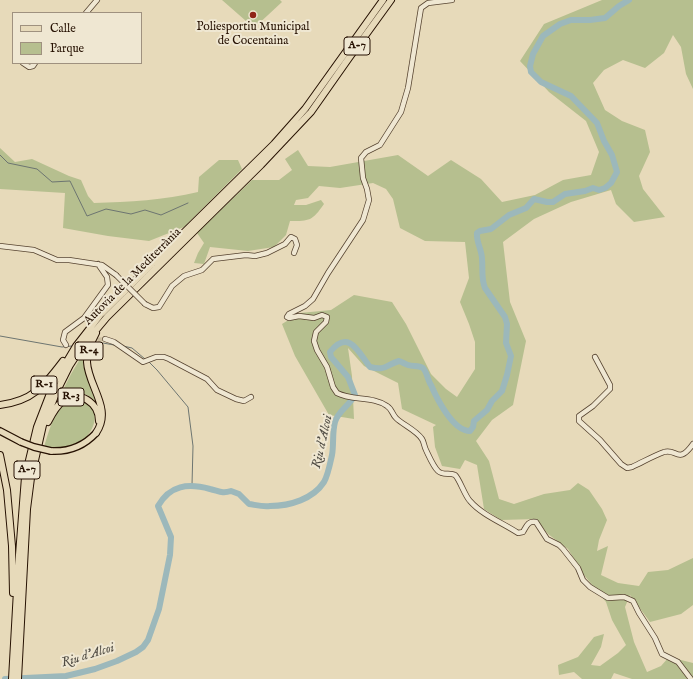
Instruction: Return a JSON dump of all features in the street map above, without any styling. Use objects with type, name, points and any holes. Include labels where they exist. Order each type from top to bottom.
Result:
[{"type":"highway","name":"Autovia de la Mediterrània","points":[[259,163],[305,109],[384,0]]},
{"type":"highway","name":"Autovia de la Mediterrània","points":[[18,679],[17,603],[22,499],[32,445],[41,414],[54,383],[76,346],[101,314],[186,234],[311,112],[356,46],[391,0]]},
{"type":"highway","name":"Autovia de la Mediterrània","points":[[17,603],[31,478],[43,425],[57,392],[70,365],[90,336],[186,234]]},
{"type":"highway","name":"R-4","points":[[96,433],[101,423],[102,408],[88,370],[88,353],[91,342],[111,312]]},
{"type":"highway","name":"R-1","points":[[0,405],[18,401],[34,393],[47,382],[68,353],[76,346]]},
{"type":"highway","name":"R-3","points":[[40,439],[53,412],[63,401],[72,397],[84,398],[92,402],[95,406],[99,416],[96,433]]},
{"type":"highway","points":[[0,455],[6,478],[17,603],[12,630],[14,646],[12,679]]},
{"type":"main road","points":[[0,431],[34,447],[51,450],[64,450],[79,447],[96,433]]},
{"type":"street","points":[[87,12],[97,0]]},
{"type":"street","points":[[452,0],[428,3],[421,8],[408,88],[401,112],[380,145],[366,152],[361,158],[363,178],[367,189],[368,200],[363,220],[328,273],[313,299],[306,306],[287,316],[289,318],[300,316],[314,318],[322,315],[327,318],[326,322],[316,332],[314,346],[328,367],[335,391],[340,395],[373,401],[384,404],[390,408],[394,417],[422,439],[426,450],[439,472],[442,474],[454,474],[464,492],[474,505],[499,523],[511,527],[518,533],[523,532],[532,521],[536,522],[547,539],[559,545],[563,549],[578,568],[583,580],[590,587],[608,598],[624,597],[633,601],[655,638],[662,654],[678,662],[692,679]]},
{"type":"street","points":[[24,64],[29,67],[34,64]]},
{"type":"street","points":[[0,246],[34,250],[57,260],[102,265],[116,275],[145,304],[153,308],[159,307],[172,286],[184,276],[202,270],[213,259],[246,255],[255,256],[267,253],[285,244],[291,237],[295,239],[297,245],[294,253]]},
{"type":"street","points":[[66,345],[63,340],[65,332],[84,318],[108,285],[107,277],[98,264]]},
{"type":"street","points":[[105,339],[114,342],[143,362],[156,357],[164,357],[207,379],[217,390],[238,400],[244,401],[252,397]]},
{"type":"street","points":[[595,357],[610,385],[610,389],[593,406],[579,416],[579,421],[600,440],[621,464],[627,468],[632,467],[665,452],[677,455],[684,454],[693,444]]},
{"type":"green space","name":"Poliesportiu Municipal de Cocentaina","points":[[222,0],[280,0],[282,2],[254,28]]},
{"type":"green space","points":[[602,0],[693,0],[693,89],[686,74],[681,47],[673,35],[664,53],[645,68],[623,60],[604,70],[593,83],[605,110],[622,121],[645,130],[650,152],[639,176],[643,189],[665,217],[634,222],[616,204],[611,190],[571,202],[534,219],[503,242],[510,302],[526,341],[513,405],[492,420],[476,441],[489,461],[499,499],[514,504],[544,494],[570,490],[578,483],[589,490],[602,509],[607,520],[599,540],[597,551],[608,546],[601,575],[618,583],[639,586],[648,572],[668,570],[693,558],[693,605],[681,614],[650,622],[630,595],[625,607],[634,642],[647,672],[661,666],[669,657],[693,663],[693,679],[632,679],[614,673],[611,679],[582,679],[574,672],[559,675],[558,665],[578,657],[594,637],[604,634],[601,647],[591,665],[600,666],[626,645],[612,620],[606,602],[584,575],[568,549],[548,534],[536,519],[501,520],[484,509],[477,465],[465,460],[460,469],[442,466],[435,447],[433,427],[436,425],[402,409],[398,383],[364,366],[348,348],[352,376],[354,419],[329,415],[295,356],[282,324],[300,313],[331,310],[354,295],[392,302],[406,324],[431,374],[446,389],[457,397],[475,369],[475,342],[460,302],[469,278],[465,242],[425,241],[400,228],[393,199],[386,189],[373,183],[340,188],[319,186],[308,198],[296,200],[294,205],[306,205],[321,200],[324,204],[320,210],[310,219],[290,221],[286,235],[274,247],[248,251],[210,247],[204,264],[194,263],[204,243],[197,233],[252,180],[279,180],[292,170],[285,159],[298,150],[308,166],[330,167],[398,155],[428,176],[451,160],[481,179],[502,202],[535,195],[563,180],[591,175],[599,152],[586,121],[549,92],[520,61],[544,24]]},
{"type":"green space","points":[[0,148],[15,162],[32,159],[81,180],[88,196],[94,203],[146,200],[198,192],[199,177],[219,160],[238,160],[242,169],[184,227],[149,241],[63,228],[65,193],[0,189]]},
{"type":"green space","points":[[83,354],[85,370],[98,404],[89,396],[79,393],[69,394],[58,400],[71,374]]},
{"type":"green space","points":[[73,400],[84,401],[91,405],[94,411],[95,419],[93,427],[81,442],[72,447],[62,449],[44,447],[57,413],[67,403]]},
{"type":"waterway","name":"Riu d'Alcoi","points":[[5,679],[66,676],[95,669],[117,661],[143,647],[148,640],[159,609],[170,555],[171,537],[158,506],[163,499],[174,490],[180,487],[194,486],[223,492],[231,491],[239,494],[249,504],[260,506],[278,506],[293,503],[307,497],[319,488],[324,482],[330,466],[333,451],[335,422],[355,395],[348,377],[331,357],[330,352],[337,345],[343,342],[353,345],[370,367],[383,368],[399,361],[410,366],[423,368],[446,413],[458,426],[464,430],[470,431],[473,427],[474,421],[487,410],[492,401],[502,391],[511,356],[506,343],[507,324],[505,317],[484,285],[482,256],[477,240],[477,233],[491,229],[509,215],[526,208],[534,199],[553,202],[565,194],[585,191],[593,188],[599,190],[605,188],[611,183],[617,172],[612,155],[604,141],[597,123],[571,96],[541,82],[531,72],[530,66],[533,54],[543,36],[560,24],[571,20],[605,18],[629,0]]},
{"type":"waterway","points":[[0,155],[8,163],[37,169],[52,182],[70,181],[87,216],[106,209],[131,214],[145,210],[161,215],[188,203]]},
{"type":"waterway","points":[[0,336],[62,347],[72,346]]},
{"type":"waterway","points":[[93,344],[103,343],[114,345]]},
{"type":"waterway","points":[[123,346],[132,348],[145,359]]},
{"type":"waterway","points":[[148,361],[188,407],[193,446],[192,485]]},
{"type":"tunnel","points":[[91,341],[105,339]]},
{"type":"place","name":"Poliesportiu Municipal de Cocentaina","points":[[253,15]]}]
